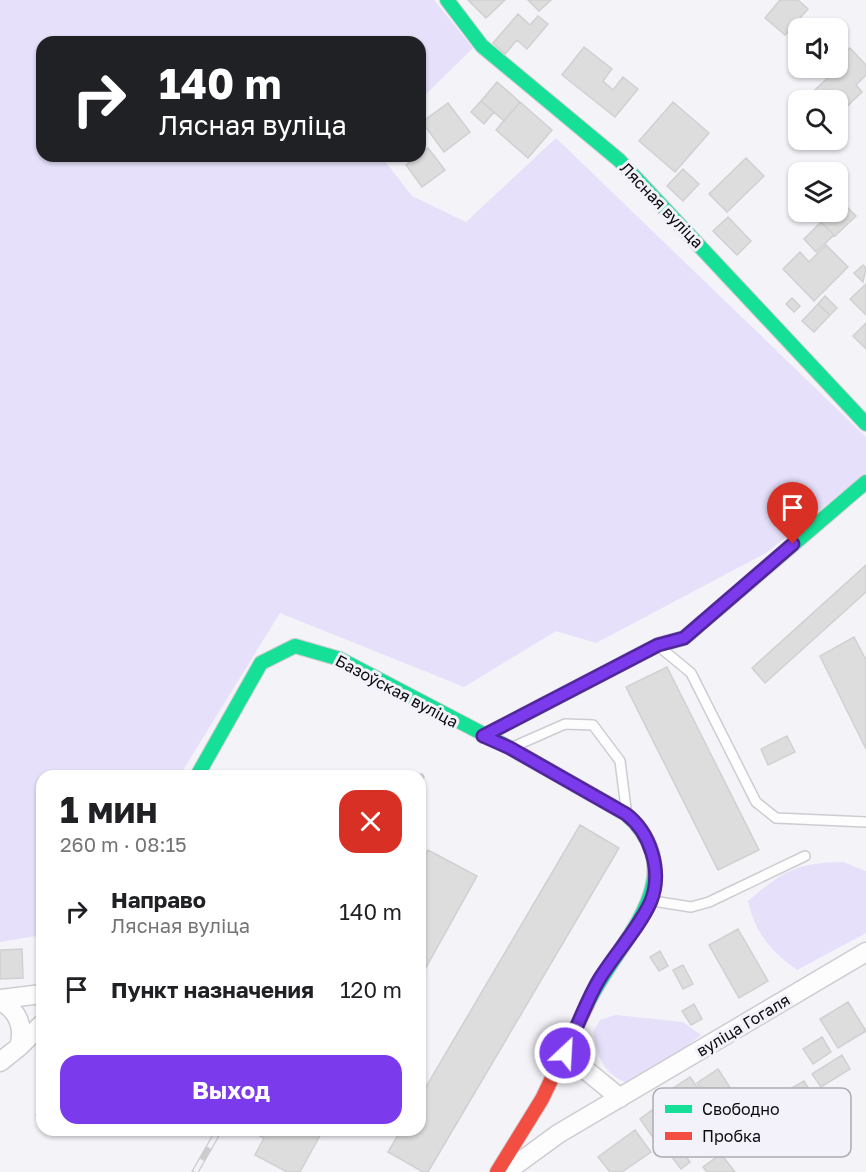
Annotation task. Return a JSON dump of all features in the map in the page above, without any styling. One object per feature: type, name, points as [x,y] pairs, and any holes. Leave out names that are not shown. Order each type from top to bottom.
[{"type":"street","name":"Лясная вуліца","points":[[447,0],[482,46],[619,160],[793,342],[866,424]]},
{"type":"street","points":[[483,736],[658,645],[684,638],[866,482]]},
{"type":"street","name":"Базоўская вуліца","points":[[200,770],[261,663],[295,646],[340,659],[483,736],[510,748],[626,814],[639,824],[650,847],[655,883],[650,901],[599,980],[565,1053]]},
{"type":"street","name":"вуліца Гогаля","points":[[506,1172],[558,1134],[866,952]]},
{"type":"street","points":[[0,1000],[36,995]]},
{"type":"street","points":[[0,1000],[18,1018],[22,1032],[19,1047]]},
{"type":"street","points":[[0,1062],[36,1030]]},
{"type":"street","points":[[497,1172],[521,1136],[565,1053],[620,1098]]},
{"type":"lane","points":[[658,645],[691,673],[756,802],[776,818],[866,822]]},
{"type":"lane","points":[[510,748],[565,724],[593,725],[620,761],[626,814]]},
{"type":"lane","points":[[650,901],[691,907],[709,902],[806,856]]},
{"type":"shaded area","points":[[0,0],[434,0],[473,48],[426,94],[426,36],[36,36],[36,162],[386,162],[412,196],[466,222],[556,138],[866,437],[866,473],[766,553],[596,643],[556,631],[464,687],[280,613],[183,770],[36,770],[36,936],[0,942]]},
{"type":"shaded area","points":[[843,862],[866,871],[866,933],[797,970],[765,941],[755,923],[748,901],[771,882],[791,871],[813,864]]},
{"type":"shaded area","points":[[616,1015],[683,1022],[701,1035],[672,1057],[629,1084],[613,1075],[603,1064],[593,1032],[600,1020]]},
{"type":"building","points":[[468,0],[505,0],[486,18]]},
{"type":"building","points":[[528,0],[551,0],[539,11]]},
{"type":"building","points":[[780,0],[798,0],[808,9],[800,18],[788,18],[788,32],[785,35],[765,18]]},
{"type":"building","points":[[518,14],[530,25],[538,16],[548,24],[527,49],[517,40],[505,54],[493,43]]},
{"type":"building","points":[[584,47],[612,69],[603,81],[613,90],[623,77],[638,89],[615,117],[562,75]]},
{"type":"building","points":[[850,48],[866,65],[866,75],[856,85],[862,92],[848,105],[848,90],[815,90],[828,78],[848,78],[848,50]]},
{"type":"building","points":[[497,82],[520,102],[504,121],[481,101]]},
{"type":"building","points":[[481,101],[494,112],[484,124],[471,112]]},
{"type":"building","points":[[520,102],[552,130],[528,158],[496,130]]},
{"type":"building","points":[[673,102],[709,133],[675,172],[639,141]]},
{"type":"building","points":[[448,103],[470,132],[444,152],[426,127],[426,119]]},
{"type":"building","points":[[428,148],[445,170],[422,187],[406,165],[410,162],[426,162]]},
{"type":"building","points":[[746,158],[764,176],[727,212],[709,194]]},
{"type":"building","points":[[683,169],[699,184],[683,201],[667,186]]},
{"type":"building","points":[[848,208],[856,216],[835,236],[821,222],[848,222]]},
{"type":"building","points":[[728,217],[751,241],[737,255],[713,231]]},
{"type":"building","points":[[821,222],[834,235],[816,252],[804,239]]},
{"type":"building","points":[[826,245],[848,267],[814,301],[783,269],[800,252],[809,262]]},
{"type":"building","points":[[863,265],[866,268],[863,282],[854,273]]},
{"type":"building","points":[[866,284],[866,315],[850,299]]},
{"type":"building","points":[[825,296],[837,308],[830,315],[818,304]]},
{"type":"building","points":[[792,298],[800,306],[794,312],[786,304]]},
{"type":"building","points":[[818,304],[830,315],[814,332],[802,321]]},
{"type":"building","points":[[866,323],[866,349],[853,336]]},
{"type":"building","points":[[866,565],[866,592],[765,683],[752,668]]},
{"type":"building","points":[[854,637],[866,660],[866,749],[820,656]]},
{"type":"building","points":[[667,667],[759,850],[718,870],[626,687]]},
{"type":"building","points":[[787,736],[795,752],[768,765],[761,749]]},
{"type":"building","points":[[580,825],[619,848],[428,1172],[423,1172],[388,1152],[397,1136],[426,1136],[426,1087]]},
{"type":"building","points":[[428,850],[477,876],[426,967],[426,854]]},
{"type":"building","points":[[738,929],[768,981],[739,998],[709,945]]},
{"type":"building","points":[[22,949],[23,978],[0,979],[0,950]]},
{"type":"building","points":[[660,951],[668,966],[659,971],[650,957]]},
{"type":"building","points":[[683,965],[693,984],[683,989],[673,970]]},
{"type":"building","points":[[848,1002],[866,1031],[838,1048],[820,1019]]},
{"type":"building","points":[[694,1004],[702,1019],[691,1025],[682,1011]]},
{"type":"building","points":[[822,1037],[831,1052],[813,1064],[803,1049]]},
{"type":"building","points":[[842,1055],[850,1069],[821,1087],[812,1074]]},
{"type":"building","points":[[718,1069],[730,1088],[700,1088],[697,1083]]},
{"type":"building","points":[[690,1077],[698,1088],[674,1088]]},
{"type":"building","points":[[804,1081],[808,1088],[792,1088]]},
{"type":"building","points":[[653,1111],[653,1138],[640,1119]]},
{"type":"building","points":[[635,1130],[651,1152],[622,1172],[610,1172],[598,1157]]},
{"type":"building","points":[[260,1136],[320,1136],[300,1172],[287,1172],[255,1155],[264,1138]]},
{"type":"building","points":[[672,1157],[687,1157],[690,1162],[681,1169]]},
{"type":"building","points":[[717,1157],[723,1157],[735,1172],[707,1172],[703,1167]]},
{"type":"railway","points":[[195,1172],[216,1136]]},
{"type":"traffic: fast","points":[[447,0],[482,46],[619,160],[866,424]]},
{"type":"traffic: fast","points":[[483,736],[658,645],[684,638],[866,482]]},
{"type":"traffic: fast","points":[[200,770],[261,663],[295,646],[340,659],[510,748],[626,814],[646,838],[654,862],[652,886],[644,911],[587,1005]]},
{"type":"traffic: jam","points":[[497,1172],[542,1099],[587,1005]]},
{"type":"route","points":[[565,1053],[599,980],[650,901],[655,883],[650,847],[639,824],[626,814],[510,748],[483,736],[658,645],[684,638],[793,544]]}]
